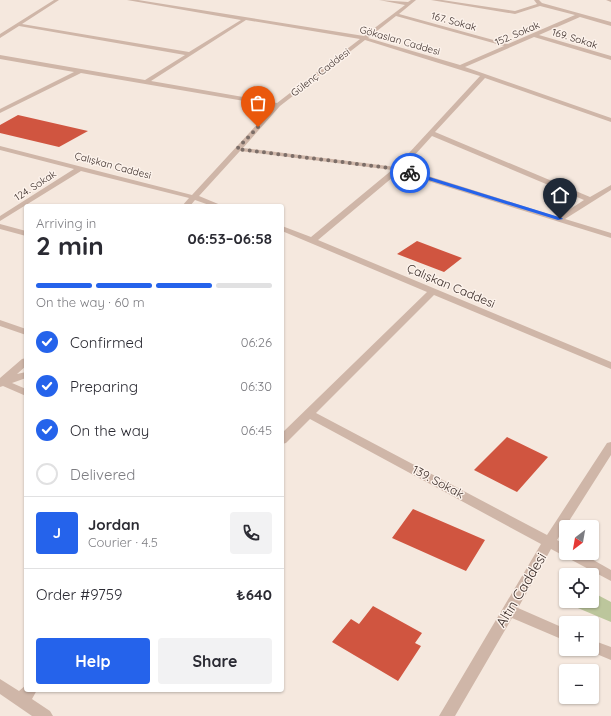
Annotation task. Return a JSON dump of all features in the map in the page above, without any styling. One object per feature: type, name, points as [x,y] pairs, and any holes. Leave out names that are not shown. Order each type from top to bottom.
[{"type":"street","points":[[0,36],[57,0]]},
{"type":"street","name":"Gökaslan Caddesi","points":[[129,0],[364,38],[460,67],[611,120]]},
{"type":"street","points":[[166,6],[172,0]]},
{"type":"street","points":[[381,0],[411,2]]},
{"type":"street","points":[[433,0],[515,13],[538,2],[611,24]]},
{"type":"street","name":"Gülenç Caddesi","points":[[188,204],[278,105],[411,2]]},
{"type":"street","name":"167. Sokak","points":[[395,14],[509,46]]},
{"type":"street","name":"152. Sokak","points":[[460,67],[580,15]]},
{"type":"street","points":[[146,82],[245,19]]},
{"type":"street","points":[[19,25],[192,54]]},
{"type":"street","name":"169. Sokak","points":[[534,35],[611,58]]},
{"type":"street","points":[[0,57],[278,105]]},
{"type":"street","points":[[0,61],[8,58]]},
{"type":"street","points":[[0,111],[80,71]]},
{"type":"street","points":[[312,241],[398,169],[484,75]]},
{"type":"street","points":[[432,133],[590,200]]},
{"type":"street","name":"Çalışkan Caddesi","points":[[0,148],[193,197],[213,204]]},
{"type":"street","points":[[237,149],[398,169],[611,236]]},
{"type":"street","name":"124. Sokak","points":[[0,219],[80,168]]},
{"type":"street","points":[[560,219],[611,187]]},
{"type":"street","points":[[0,226],[24,233]]},
{"type":"street","name":"Çalışkan Caddesi","points":[[284,229],[611,366]]},
{"type":"street","points":[[284,438],[432,292]]},
{"type":"street","points":[[0,323],[24,331]]},
{"type":"street","points":[[1,383],[24,363]]},
{"type":"street","points":[[1,383],[24,376]]},
{"type":"street","points":[[1,383],[24,392]]},
{"type":"street","name":"139. Sokak","points":[[309,414],[559,547]]},
{"type":"street","name":"Altın Caddesi","points":[[447,716],[549,542],[611,446]]},
{"type":"street","points":[[582,560],[611,576]]},
{"type":"street","points":[[508,610],[559,632]]},
{"type":"street","points":[[599,649],[611,654]]},
{"type":"street","points":[[0,686],[25,695],[44,716]]},
{"type":"green space","points":[[599,596],[611,602],[611,622],[578,608],[599,608]]},
{"type":"building","points":[[18,115],[88,131],[59,147],[0,133],[0,125]]},
{"type":"building","points":[[417,241],[462,258],[444,272],[397,254]]},
{"type":"building","points":[[507,437],[548,457],[517,492],[474,470]]},
{"type":"building","points":[[413,509],[485,540],[466,571],[392,538]]},
{"type":"building","points":[[373,606],[422,633],[415,643],[421,646],[398,681],[332,642],[351,619],[359,624]]},
{"type":"way so far","points":[[258,127],[237,149],[398,169],[410,173]]},
{"type":"route","points":[[410,173],[560,219]]}]
